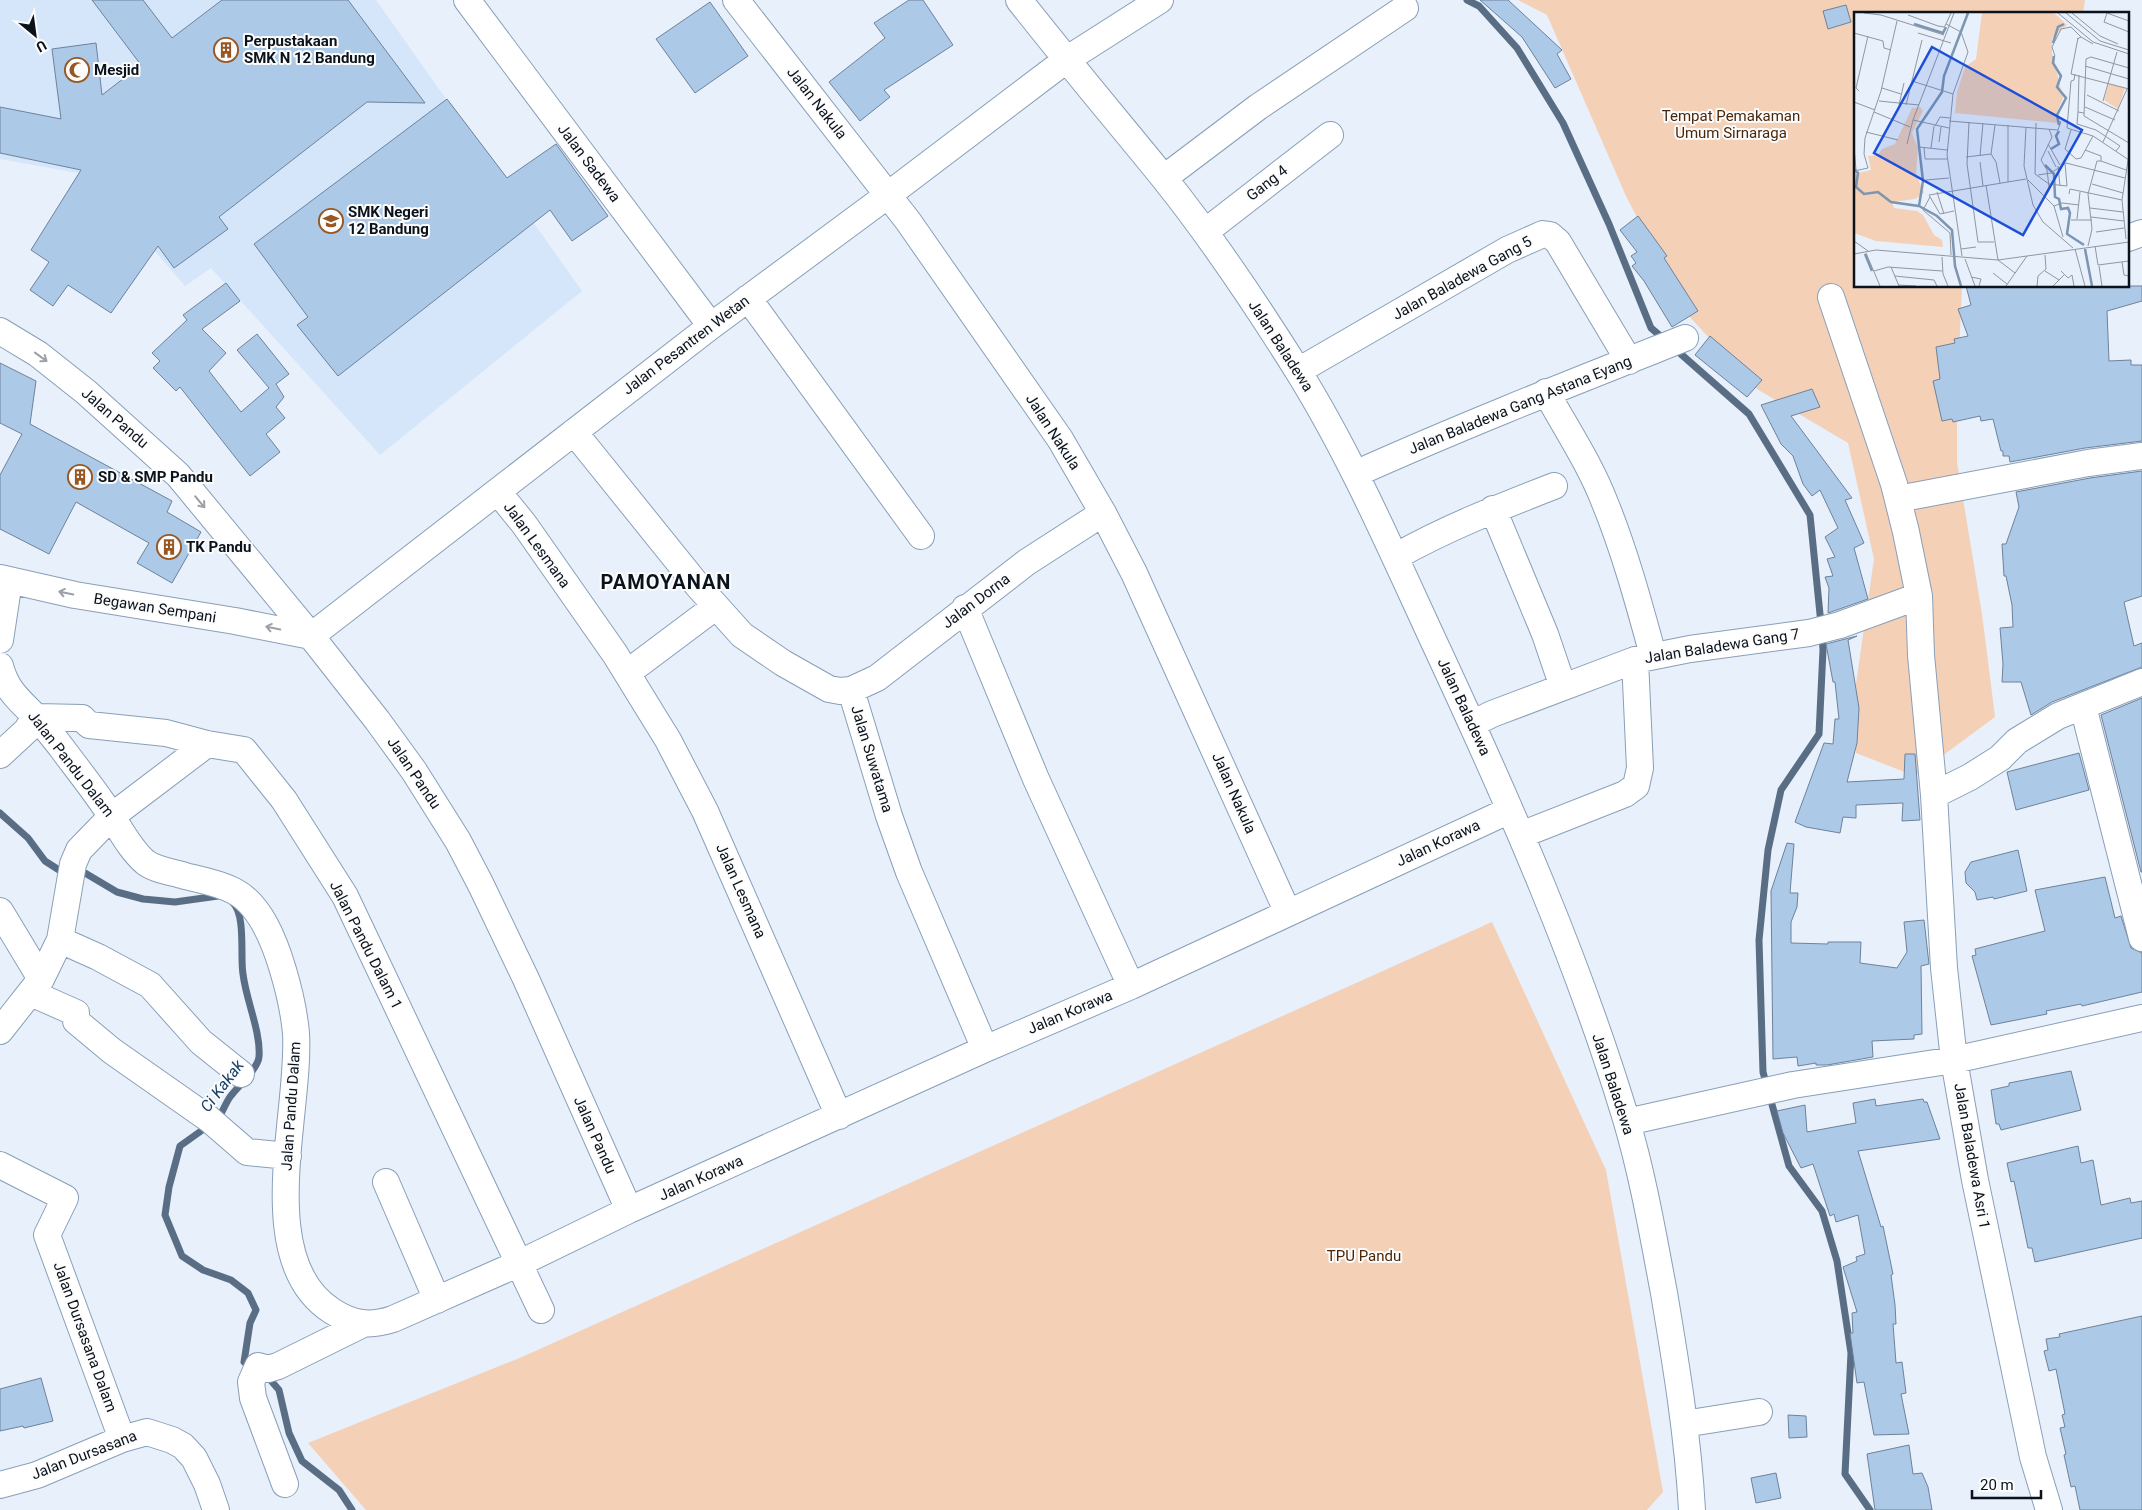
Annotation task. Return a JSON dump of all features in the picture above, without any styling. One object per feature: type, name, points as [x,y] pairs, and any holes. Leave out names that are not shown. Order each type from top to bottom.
[{"type":"street","name":"Jalan Sadewa","points":[[467,0],[711,326]]},
{"type":"street","name":"Jalan Nakula","points":[[736,0],[888,195],[1060,439],[1134,573],[1288,913]]},
{"type":"street","name":"Jalan Baladewa","points":[[1019,0],[1164,178],[1205,232],[1298,371],[1355,474],[1472,724],[1521,835],[1564,940],[1627,1122],[1656,1248],[1684,1424],[1692,1510]]},
{"type":"street","name":"Jalan Pesantren Wetan","points":[[311,636],[748,298],[1066,60],[1160,0]]},
{"type":"street","points":[[1164,178],[1258,107],[1405,8]]},
{"type":"street","name":"Gang 4","points":[[1205,232],[1330,135]]},
{"type":"street","points":[[2130,237],[2142,233]]},
{"type":"street","name":"Jalan Baladewa Gang 5","points":[[1298,371],[1507,250],[1542,234],[1550,235],[1558,242],[1629,362]]},
{"type":"street","name":"Jalan Baladewa Asri 1","points":[[1831,297],[1898,499],[1918,596],[1921,655],[1934,795],[1944,968],[1954,1060],[1987,1237],[2033,1457],[2049,1510]]},
{"type":"street","points":[[748,298],[921,536]]},
{"type":"street","name":"Jalan Pandu","points":[[0,331],[38,354],[86,392],[178,475],[311,636],[377,720],[414,771],[458,841],[526,979],[629,1210]]},
{"type":"street","name":"Jalan Baladewa Gang Astana Eyang","points":[[1355,474],[1436,437],[1546,392],[1629,362],[1675,342]]},
{"type":"street","points":[[1521,835],[1625,794],[1636,786],[1640,768],[1644,658],[1631,577],[1605,501],[1546,392]]},
{"type":"street","name":"Jalan Suwatama","points":[[574,432],[715,607],[742,635],[783,663],[829,689],[851,690],[889,816],[909,872],[985,1049]]},
{"type":"street","points":[[1898,499],[2088,463],[2142,456]]},
{"type":"street","points":[[1395,557],[1422,542],[1493,509],[1554,486]]},
{"type":"street","name":"Jalan Lesmana","points":[[498,492],[524,524],[627,673],[668,740],[705,811],[839,1116]]},
{"type":"street","points":[[1493,509],[1545,634],[1564,687]]},
{"type":"street","name":"Jalan Dorna","points":[[851,690],[877,678],[965,608],[1027,562],[1103,514]]},
{"type":"street","points":[[0,635],[4,580]]},
{"type":"street","name":"Begawan Sempani","points":[[4,580],[75,595],[235,621],[311,636]]},
{"type":"street","name":"Jalan Baladewa Gang 7","points":[[1472,724],[1492,714],[1644,658],[1809,632],[1840,625],[1918,596]]},
{"type":"street","points":[[627,673],[715,607]]},
{"type":"street","points":[[965,608],[1036,779],[1130,986]]},
{"type":"street","name":"Jalan Pandu Dalam","points":[[0,666],[10,692],[36,717],[87,781],[138,855],[153,867],[233,890],[240,894],[256,913],[270,936],[284,977],[296,1034],[285,1214],[296,1269],[306,1287],[320,1302],[347,1320],[363,1324],[388,1321],[520,1263]]},
{"type":"street","points":[[1934,795],[1970,777],[2000,758],[2017,741],[2058,716],[2142,682]]},
{"type":"street","points":[[0,755],[27,730],[36,717]]},
{"type":"street","name":"Jalan Pandu Dalam 1","points":[[36,717],[82,718],[88,725],[166,733],[207,744],[244,750],[284,800],[345,896],[541,1310]]},
{"type":"street","points":[[2086,718],[2142,938]]},
{"type":"street","points":[[0,1031],[36,986],[60,940],[72,874],[79,850],[112,816],[207,744]]},
{"type":"street","name":"Jalan Korawa","points":[[629,1210],[985,1049],[1130,986],[1510,810]]},
{"type":"street","points":[[0,911],[36,986],[76,1013],[76,1021],[112,1051],[217,1126],[247,1152],[288,1156]]},
{"type":"street","points":[[60,940],[98,957],[150,985],[201,1042],[241,1074]]},
{"type":"street","points":[[1627,1122],[1793,1085],[1954,1060],[2142,1018]]},
{"type":"street","name":"Jalan Dursasana Dalam","points":[[0,1165],[65,1198],[47,1234],[122,1439]]},
{"type":"street","points":[[386,1182],[438,1300]]},
{"type":"street","points":[[520,1263],[629,1210]]},
{"type":"street","points":[[284,1484],[253,1398],[251,1382],[256,1370],[278,1366],[363,1324]]},
{"type":"street","points":[[1684,1424],[1759,1412]]},
{"type":"street","name":"Jalan Dursasana","points":[[0,1486],[37,1475],[122,1439],[147,1432],[172,1440],[183,1446],[194,1458],[216,1510]]},
{"type":"shaded area","name":"SMK Negeri 12 Bandung","points":[[0,0],[376,0],[582,291],[380,455],[211,268],[185,286],[89,175],[0,159]]},
{"type":"green space","name":"Tempat Pemakaman Umum Sirnaraga","points":[[1518,0],[2085,0],[2083,12],[1854,12],[1854,288],[1962,288],[1957,398],[1957,462],[1982,614],[1995,717],[1915,776],[1856,753],[1856,684],[1874,559],[1848,443],[1757,389],[1686,313],[1626,196],[1547,15]]},
{"type":"green space","name":"TPU Pandu","points":[[1492,922],[1606,1170],[1663,1492],[1647,1510],[366,1510],[308,1443],[522,1357]]},
{"type":"building","points":[[92,0],[143,0],[172,38],[222,0],[348,0],[425,103],[367,102],[219,217],[228,229],[174,268],[158,246],[111,313],[68,285],[53,306],[30,290],[49,262],[31,250],[81,170],[0,153],[0,107],[61,119],[52,49],[96,43],[102,95],[141,65]]},
{"type":"building","points":[[909,0],[923,0],[953,45],[884,90],[890,97],[860,121],[829,82],[885,38],[874,23]]},
{"type":"building","points":[[1480,0],[1508,0],[1562,50],[1557,54],[1571,79],[1555,88],[1522,37]]},
{"type":"building","points":[[710,2],[748,56],[695,93],[656,39]]},
{"type":"building","points":[[1846,5],[1851,22],[1828,29],[1823,11]]},
{"type":"building","points":[[447,99],[507,178],[556,144],[608,216],[572,241],[550,210],[338,376],[297,325],[308,317],[254,244]]},
{"type":"building","points":[[1638,216],[1667,256],[1664,258],[1698,311],[1672,327],[1644,281],[1632,266],[1636,263],[1631,256],[1637,252],[1620,230]]},
{"type":"building","points":[[226,283],[240,301],[202,329],[226,353],[209,371],[241,412],[269,388],[237,350],[257,334],[289,374],[276,384],[284,397],[276,407],[285,418],[266,434],[280,452],[250,476],[180,387],[176,391],[153,368],[160,361],[152,353],[187,320],[183,315]]},
{"type":"building","points":[[2130,286],[2142,286],[2142,301],[2107,311],[2109,361],[2131,360],[2131,365],[2142,365],[2142,441],[2085,448],[2010,462],[2009,456],[2003,456],[2003,451],[2001,451],[1993,419],[1981,421],[1980,416],[1953,422],[1952,419],[1942,421],[1933,381],[1940,379],[1936,347],[1955,343],[1954,339],[1968,336],[1958,309],[1971,305],[1967,288],[2130,288]]},
{"type":"building","points":[[1710,336],[1762,380],[1747,397],[1695,355]]},
{"type":"building","points":[[0,363],[36,381],[30,424],[172,501],[167,512],[201,532],[172,583],[137,563],[149,543],[76,502],[49,554],[0,529],[0,475],[22,434],[0,423]]},
{"type":"building","points":[[1812,389],[1820,407],[1791,416],[1852,498],[1845,500],[1864,543],[1854,548],[1868,599],[1828,613],[1829,588],[1825,577],[1833,576],[1827,559],[1835,557],[1825,537],[1838,528],[1820,490],[1812,496],[1803,484],[1793,456],[1781,444],[1761,405]]},
{"type":"building","points":[[2142,471],[2142,596],[2124,602],[2134,646],[2142,643],[2142,667],[2052,702],[2031,715],[2021,682],[2002,682],[2003,664],[2000,628],[2013,627],[2012,605],[2006,576],[2004,576],[2002,544],[2006,544],[2019,507],[2016,492],[2090,478]]},
{"type":"building","points":[[1857,636],[1848,640],[1859,708],[1857,743],[1847,782],[1904,779],[1905,754],[1915,754],[1920,820],[1902,821],[1903,803],[1856,805],[1856,818],[1843,817],[1840,833],[1806,827],[1795,822],[1824,743],[1833,744],[1835,719],[1839,719],[1835,682],[1833,682],[1826,644]]},
{"type":"building","points":[[2142,698],[2142,872],[2141,872],[2101,715]]},
{"type":"building","points":[[2079,753],[2089,790],[2016,810],[2007,772]]},
{"type":"building","points":[[1787,843],[1794,844],[1790,893],[1798,893],[1797,907],[1791,922],[1791,943],[1828,944],[1828,942],[1861,942],[1860,963],[1897,968],[1907,952],[1904,922],[1924,920],[1929,964],[1921,966],[1922,1034],[1914,1035],[1914,1039],[1872,1041],[1873,1057],[1827,1065],[1816,1065],[1816,1063],[1798,1066],[1797,1057],[1773,1059],[1771,891]]},
{"type":"building","points":[[2018,850],[2027,891],[1994,899],[1993,897],[1977,900],[1975,892],[1966,883],[1965,872],[1971,862]]},
{"type":"building","points":[[2105,877],[2115,918],[2121,916],[2131,948],[2142,953],[2142,992],[2082,1006],[2081,1004],[2046,1011],[2047,1014],[1991,1025],[1972,956],[1976,955],[1975,949],[2045,931],[2035,890]]},
{"type":"building","points":[[2071,1071],[2081,1110],[2001,1130],[1999,1124],[1996,1124],[1991,1090],[2009,1086],[2009,1083]]},
{"type":"building","points":[[1875,1099],[1876,1106],[1923,1099],[1924,1102],[1927,1102],[1940,1139],[1858,1151],[1881,1227],[1883,1226],[1893,1274],[1891,1275],[1895,1305],[1896,1324],[1893,1324],[1896,1363],[1902,1362],[1906,1393],[1901,1394],[1909,1434],[1874,1435],[1864,1382],[1857,1383],[1850,1333],[1853,1333],[1852,1313],[1857,1312],[1843,1267],[1857,1261],[1856,1257],[1865,1254],[1858,1215],[1836,1222],[1834,1214],[1830,1216],[1813,1164],[1801,1168],[1783,1133],[1777,1111],[1805,1105],[1807,1132],[1856,1123],[1853,1103]]},
{"type":"building","points":[[2078,1146],[2081,1163],[2093,1160],[2101,1205],[2130,1198],[2131,1203],[2142,1201],[2142,1238],[2035,1262],[2032,1248],[2028,1248],[2014,1181],[2011,1182],[2007,1163]]},
{"type":"building","points":[[2142,1316],[2142,1510],[2080,1510],[2075,1486],[2071,1487],[2064,1455],[2066,1454],[2060,1428],[2065,1427],[2062,1415],[2065,1414],[2056,1369],[2049,1371],[2044,1351],[2048,1350],[2046,1339],[2060,1337],[2059,1334]]},
{"type":"building","points":[[41,1378],[53,1421],[24,1428],[23,1426],[0,1431],[0,1389]]},
{"type":"building","points":[[1788,1415],[1806,1416],[1807,1437],[1789,1438]]},
{"type":"building","points":[[1909,1445],[1913,1474],[1922,1473],[1928,1487],[1932,1510],[1875,1510],[1867,1454]]},
{"type":"building","points":[[1776,1473],[1781,1498],[1756,1503],[1751,1478]]},
{"type":"waterway","points":[[1467,0],[1479,6],[1517,48],[1563,123],[1609,224],[1651,328],[1664,339]]},
{"type":"waterway","points":[[1674,348],[1749,414],[1810,515],[1821,624]]},
{"type":"waterway","points":[[1822,634],[1819,734],[1781,790],[1768,850],[1759,940],[1763,1072],[1789,1166],[1822,1211],[1837,1261],[1851,1353],[1845,1474],[1870,1510]]},
{"type":"waterway","name":"Ci Kakak","points":[[0,813],[28,838],[45,861],[59,870],[85,873],[117,892],[143,899],[175,902],[218,896]]},
{"type":"waterway","name":"Ci Kakak","points":[[217,1120],[230,1097],[255,1067],[259,1057],[258,1037],[242,967],[240,917],[233,903]]},
{"type":"waterway","name":"Ci Kakak","points":[[208,1126],[180,1146],[169,1187],[165,1215],[182,1256],[203,1270],[231,1280],[248,1293],[256,1310],[250,1323],[244,1362],[252,1367]]},
{"type":"waterway","name":"Ci Kakak","points":[[267,1376],[279,1390],[289,1433],[302,1461],[339,1490],[352,1510]]},
{"type":"place","name":"Perpustakaan SMK N 12 Bandung","points":[[226,50]]},
{"type":"place","name":"Mesjid","points":[[77,70]]},
{"type":"place","name":"SMK Negeri 12 Bandung","points":[[331,221]]},
{"type":"place","name":"SD & SMP Pandu","points":[[80,477]]},
{"type":"place","name":"TK Pandu","points":[[169,547]]},
{"type":"district","name":"PAMOYANAN","points":[[666,582]]}]
